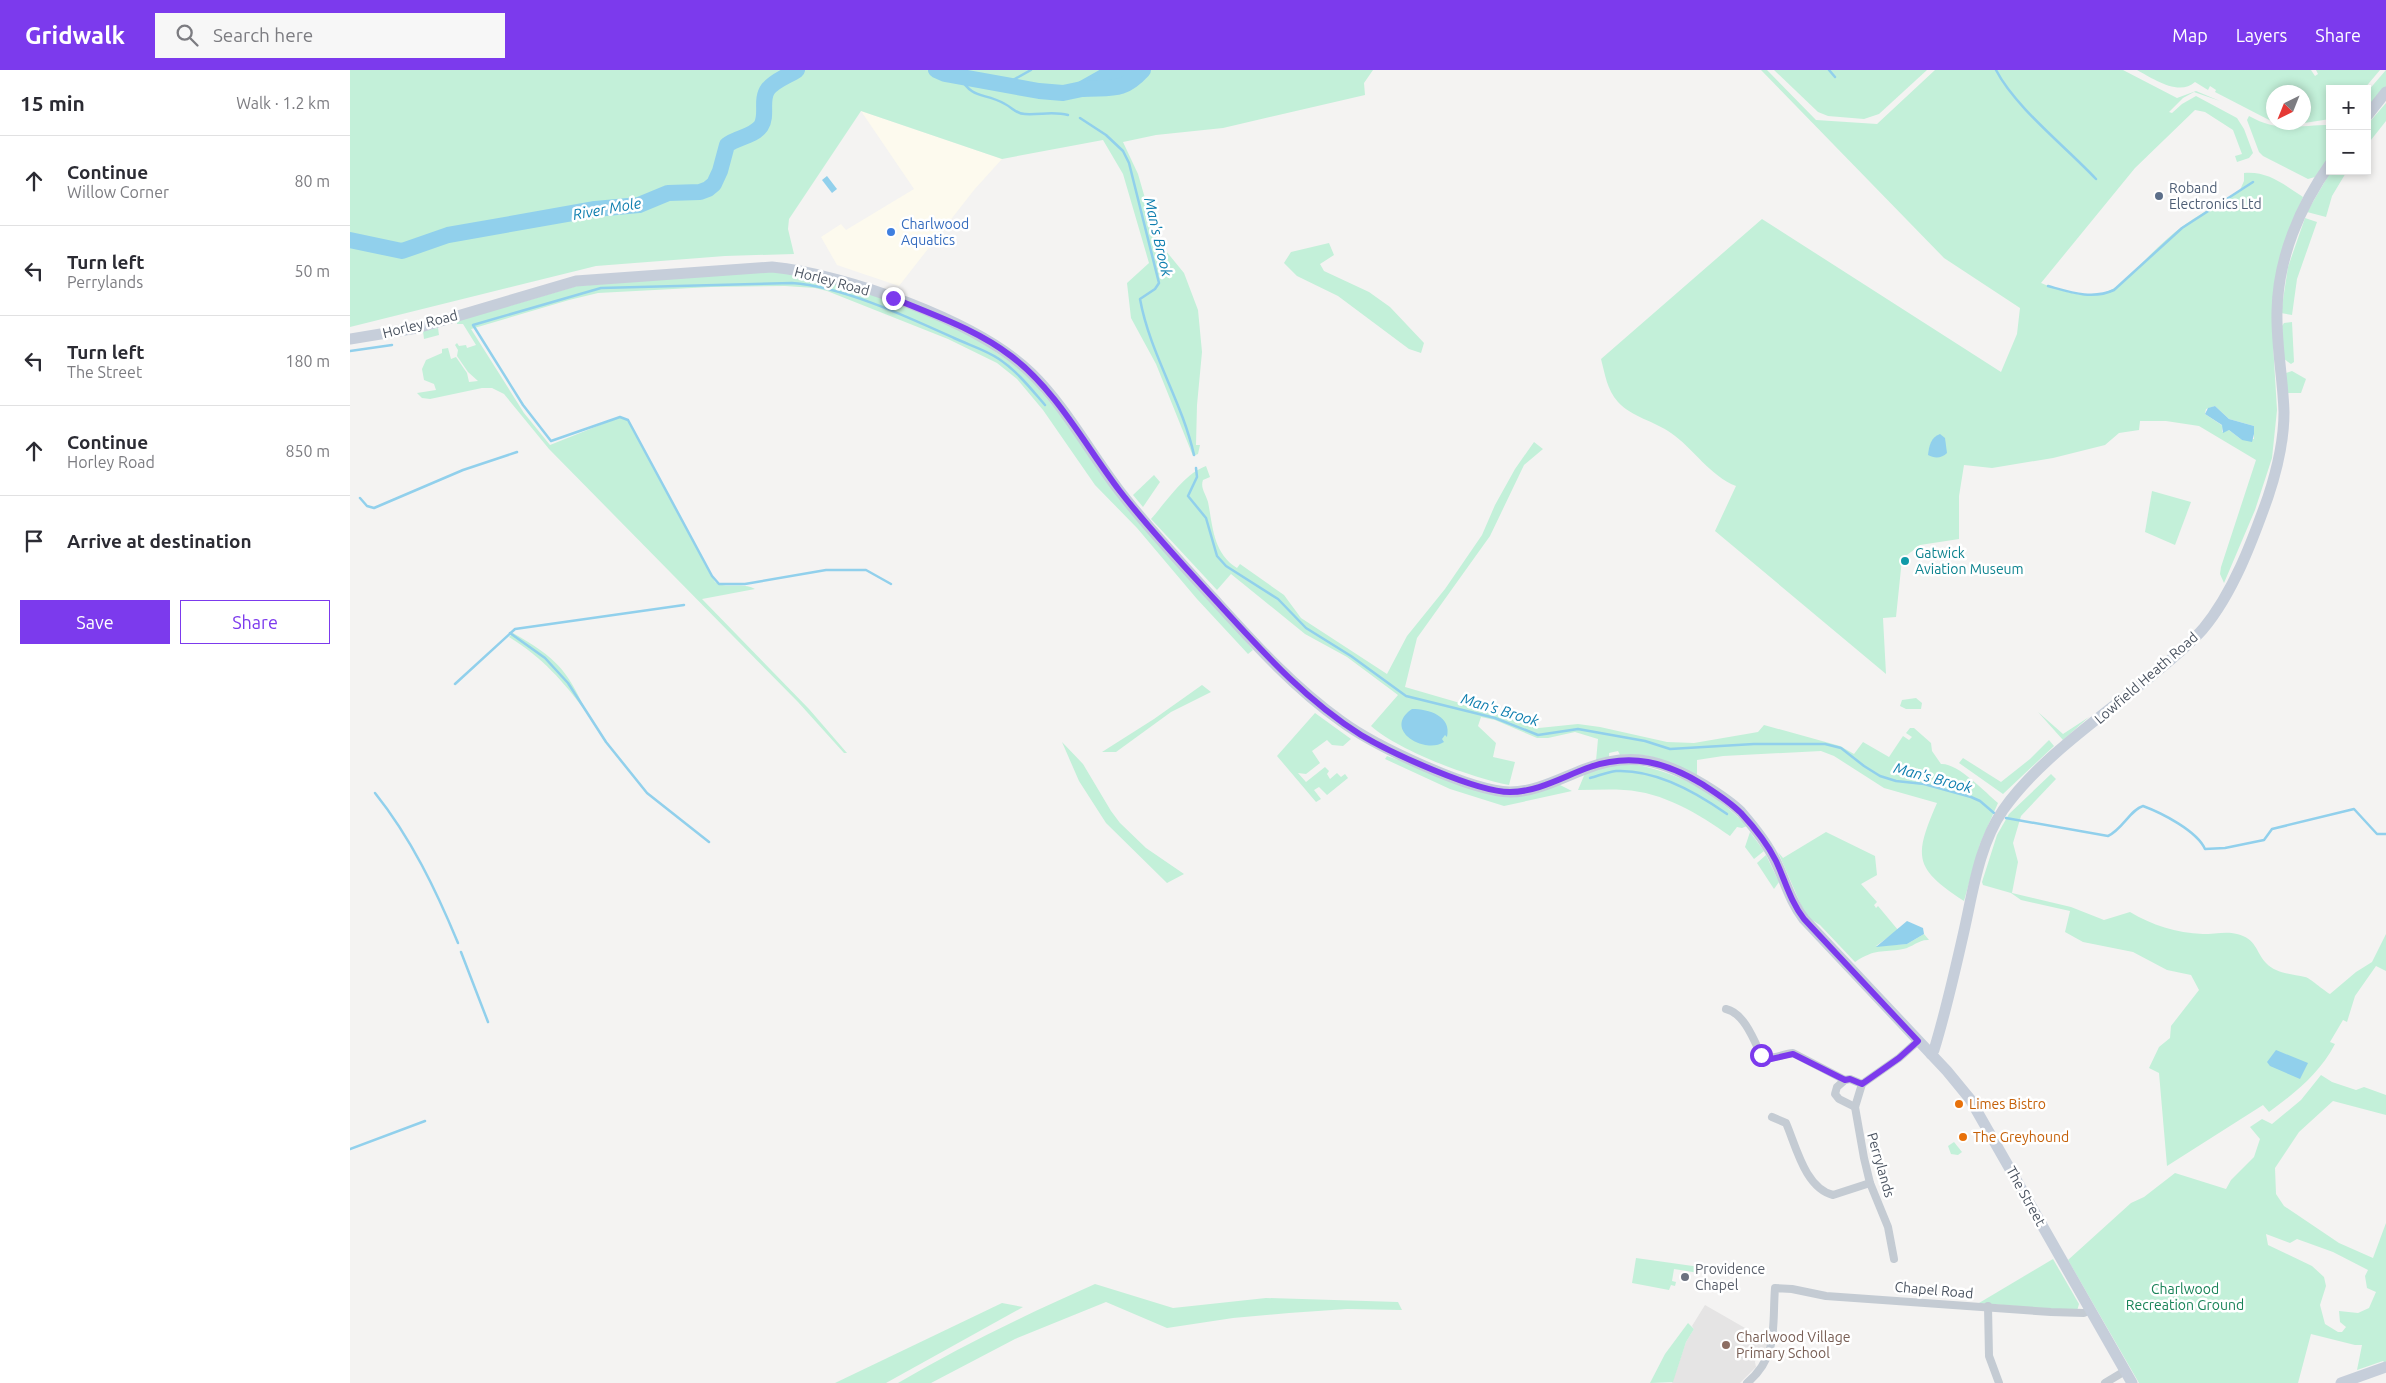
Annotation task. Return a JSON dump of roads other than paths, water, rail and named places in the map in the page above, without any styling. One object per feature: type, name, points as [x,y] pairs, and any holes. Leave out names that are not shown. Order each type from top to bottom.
[{"type":"street","points":[[2371,111],[2386,92]]},
{"type":"street","name":"Lowfield Heath Road","points":[[1931,1054],[1944,1018],[1977,874],[1988,840],[1999,816],[2017,793],[2046,764],[2176,656],[2198,634],[2220,604],[2245,553],[2268,497],[2282,445],[2284,414],[2277,310],[2283,270],[2300,216],[2326,171]]},
{"type":"street","name":"Horley Road","points":[[350,339],[416,328],[556,286],[600,278],[772,267],[818,274],[893,298],[971,331],[1011,356],[1032,374],[1050,395],[1125,498],[1160,540],[1251,640],[1300,688],[1360,734],[1385,748],[1450,776],[1480,786],[1504,791],[1532,789],[1615,760],[1637,759],[1657,763],[1685,774],[1730,803],[1752,826],[1774,858]]},
{"type":"street","name":"The Street","points":[[1774,858],[1794,907],[1960,1086],[1979,1114],[2132,1383]]},
{"type":"street","points":[[1726,1009],[1734,1010],[1739,1016],[1761,1055],[1771,1059],[1793,1054],[1845,1080],[1850,1079],[1862,1084],[1899,1058],[1918,1041]]},
{"type":"street","points":[[1845,1080],[1837,1087],[1835,1094],[1839,1099],[1855,1107]]},
{"type":"street","name":"Perrylands","points":[[1862,1084],[1855,1107],[1858,1129],[1870,1183],[1886,1219],[1894,1258]]},
{"type":"street","points":[[1772,1118],[1786,1123],[1810,1178],[1820,1189],[1832,1195],[1870,1183]]},
{"type":"street","name":"Chapel Road","points":[[1747,1383],[1760,1372],[1768,1360],[1772,1342],[1775,1288],[1792,1289],[1826,1296],[1988,1306],[2051,1312],[2084,1312],[2090,1310]]},
{"type":"street","points":[[1988,1306],[1989,1356],[1999,1383]]},
{"type":"street","points":[[2341,1383],[2354,1381],[2386,1367]]},
{"type":"street","points":[[2105,1383],[2125,1371]]},
{"type":"water","points":[[827,176],[837,189],[832,193],[822,180]]},
{"type":"water","points":[[2215,406],[2229,419],[2254,426],[2252,442],[2242,440],[2229,430],[2223,433],[2222,425],[2205,414],[2208,408]]},
{"type":"water","points":[[1940,434],[1945,438],[1947,453],[1938,457],[1928,455],[1930,445],[1937,435]]},
{"type":"water","points":[[1412,709],[1432,712],[1443,719],[1448,730],[1447,737],[1445,735],[1442,739],[1444,742],[1436,745],[1426,745],[1417,743],[1409,738],[1404,732],[1402,724],[1404,717]]},
{"type":"water","points":[[1907,921],[1923,928],[1924,934],[1907,944],[1876,947]]},
{"type":"water","points":[[2276,1050],[2308,1063],[2300,1079],[2270,1066],[2267,1062]]},
{"type":"waterway","name":"River Mole","points":[[350,240],[402,251],[448,235],[595,209],[639,205],[668,193],[700,192],[708,189],[714,184],[720,171],[727,145],[758,130],[761,126],[768,89],[797,70]]},
{"type":"waterway","name":"River Mole","points":[[936,70],[945,74],[1039,91],[1063,93],[1082,89],[1105,76],[1132,70]]},
{"type":"waterway","points":[[1004,85],[1031,70]]},
{"type":"waterway","points":[[1082,89],[1122,86],[1143,70]]},
{"type":"waterway","points":[[1829,70],[1835,77]]},
{"type":"waterway","points":[[1996,70],[2015,98],[2096,179]]},
{"type":"waterway","name":"Man's Brook","points":[[958,75],[974,93],[997,100],[1019,113],[1057,113],[1068,115]]},
{"type":"waterway","name":"Man's Brook","points":[[1080,118],[1106,135],[1123,151],[1129,163],[1159,283],[1155,289],[1140,299],[1151,339],[1182,416],[1194,455]]},
{"type":"waterway","points":[[2048,286],[2089,295],[2114,290],[2182,228],[2253,182]]},
{"type":"waterway","points":[[891,584],[866,570],[826,570],[745,584],[719,584],[712,576],[628,420],[620,417],[551,441],[523,405],[473,325],[601,288],[792,283],[811,285],[853,296],[874,304],[989,353],[1024,380],[1045,405]]},
{"type":"waterway","points":[[350,351],[392,345]]},
{"type":"waterway","points":[[360,498],[367,506],[374,508],[463,470],[517,452]]},
{"type":"waterway","name":"Man's Brook","points":[[1196,468],[1197,477],[1188,496],[1206,518],[1217,556],[1226,566],[1278,599],[1306,628],[1351,656],[1406,696],[1495,718],[1538,735],[1578,729],[1645,741],[1670,749],[1754,744],[1825,744],[1841,748],[1880,776],[1896,781],[1924,784],[1971,797],[1980,801],[1994,813]]},
{"type":"waterway","points":[[455,684],[515,629],[684,605]]},
{"type":"waterway","points":[[510,633],[545,658],[568,683],[606,742],[647,793],[709,842]]},
{"type":"waterway","points":[[1590,778],[1616,771],[1646,774],[1689,790],[1727,814]]},
{"type":"waterway","points":[[375,793],[400,828],[422,865],[458,943]]},
{"type":"waterway","name":"Man's Brook","points":[[2006,818],[2108,836],[2118,829],[2134,811],[2143,806],[2160,813],[2187,829],[2201,842],[2205,849],[2225,848],[2264,840],[2272,829],[2354,809],[2377,834],[2386,834]]},
{"type":"waterway","points":[[461,952],[488,1022]]},
{"type":"waterway","points":[[350,1149],[425,1121]]},
{"type":"place","name":"Roband Electronics Ltd","points":[[2159,196]]},
{"type":"place","name":"Charlwood Aquatics","points":[[891,232]]},
{"type":"place","name":"Gatwick Aviation Museum","points":[[1905,561]]},
{"type":"place","name":"Limes Bistro","points":[[1959,1104]]},
{"type":"place","name":"The Greyhound","points":[[1963,1137]]},
{"type":"place","name":"Providence Chapel","points":[[1685,1277]]},
{"type":"place","name":"Charlwood Village Primary School","points":[[1726,1345]]},
{"type":"park label","name":"Charlwood Recreation Ground","points":[[2185,1298]]}]
